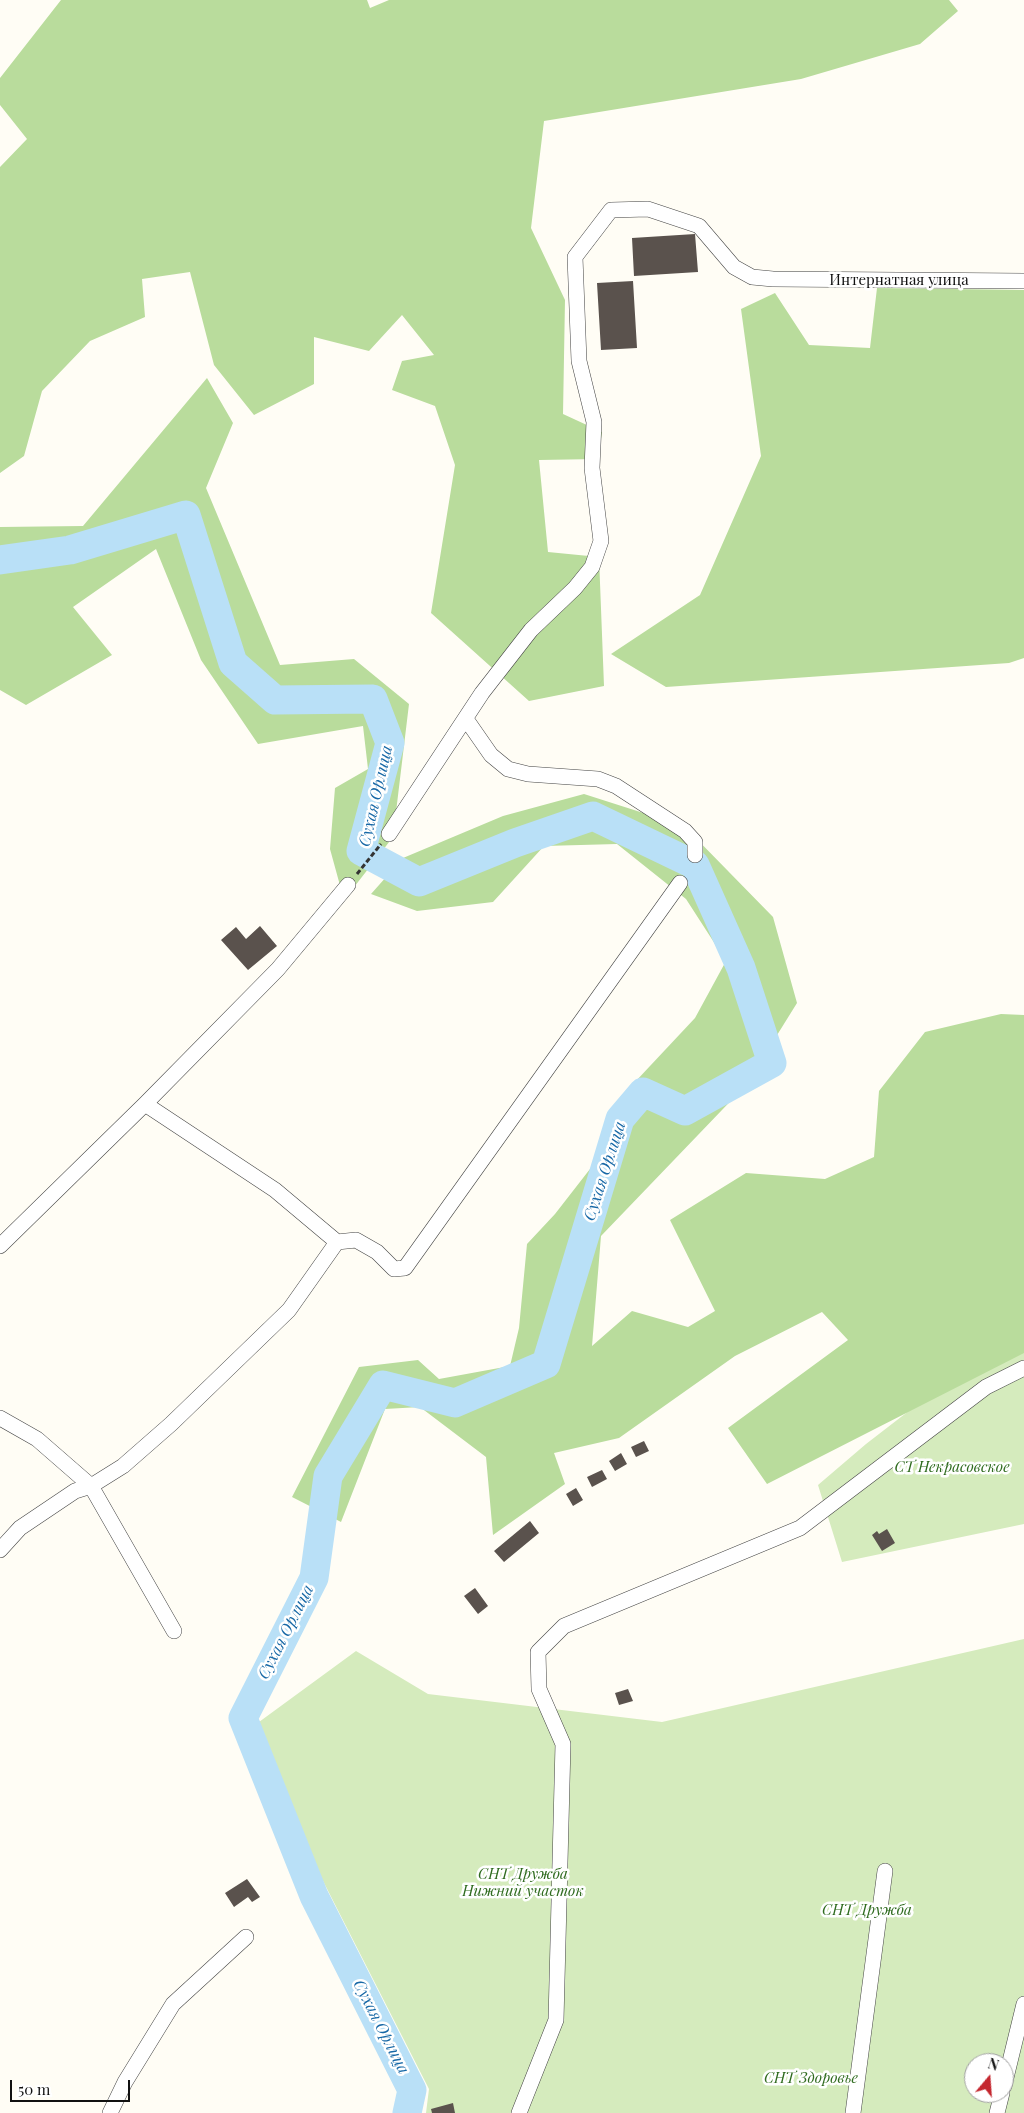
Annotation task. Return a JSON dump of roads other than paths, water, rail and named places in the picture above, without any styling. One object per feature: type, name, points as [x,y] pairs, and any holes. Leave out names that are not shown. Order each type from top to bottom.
[{"type":"street","name":"Интернатная улица","points":[[466,719],[482,693],[531,630],[575,588],[592,567],[600,541],[592,468],[594,422],[579,361],[575,257],[611,210],[648,210],[699,226],[734,267],[752,277],[773,279],[1024,281]]},
{"type":"street","points":[[389,834],[466,719],[491,754],[508,769],[528,774],[598,779],[616,786],[685,831],[695,842],[695,855]]},
{"type":"street","points":[[145,1104],[275,1190],[337,1242],[356,1240],[377,1252],[394,1269],[405,1268],[680,883]]},
{"type":"street","points":[[0,1246],[145,1104],[278,968],[348,885]]},
{"type":"street","points":[[0,1550],[20,1528],[75,1491],[91,1486],[123,1466],[171,1424],[289,1310],[337,1242]]},
{"type":"street","points":[[519,2113],[556,2020],[563,1744],[539,1689],[538,1652],[564,1626],[800,1528],[986,1387],[1024,1368]]},
{"type":"street","points":[[0,1418],[38,1439],[91,1486],[174,1631]]},
{"type":"street","points":[[853,2113],[885,1870]]},
{"type":"street","points":[[110,2113],[125,2082],[173,2004],[246,1937]]},
{"type":"street","points":[[1012,2053],[1024,2004]]},
{"type":"waterway","name":"Сухая Орлица","points":[[0,560],[70,550],[186,515],[233,663],[275,700],[373,699],[390,743],[361,851],[419,882],[515,843],[593,816],[695,865],[741,968],[772,1063],[685,1111],[643,1092],[620,1119],[546,1364],[455,1403],[383,1385],[328,1476],[314,1578],[243,1718],[314,1896],[412,2090],[407,2113]]},
{"type":"park label","name":"СТ Некрасовское","points":[[952,1467]]},
{"type":"park label","name":"СНТ Дружба Нижний участок","points":[[523,1882]]},
{"type":"park label","name":"СНТ Дружба","points":[[867,1910]]},
{"type":"park label","name":"СНТ Здоровье","points":[[811,2078]]}]
